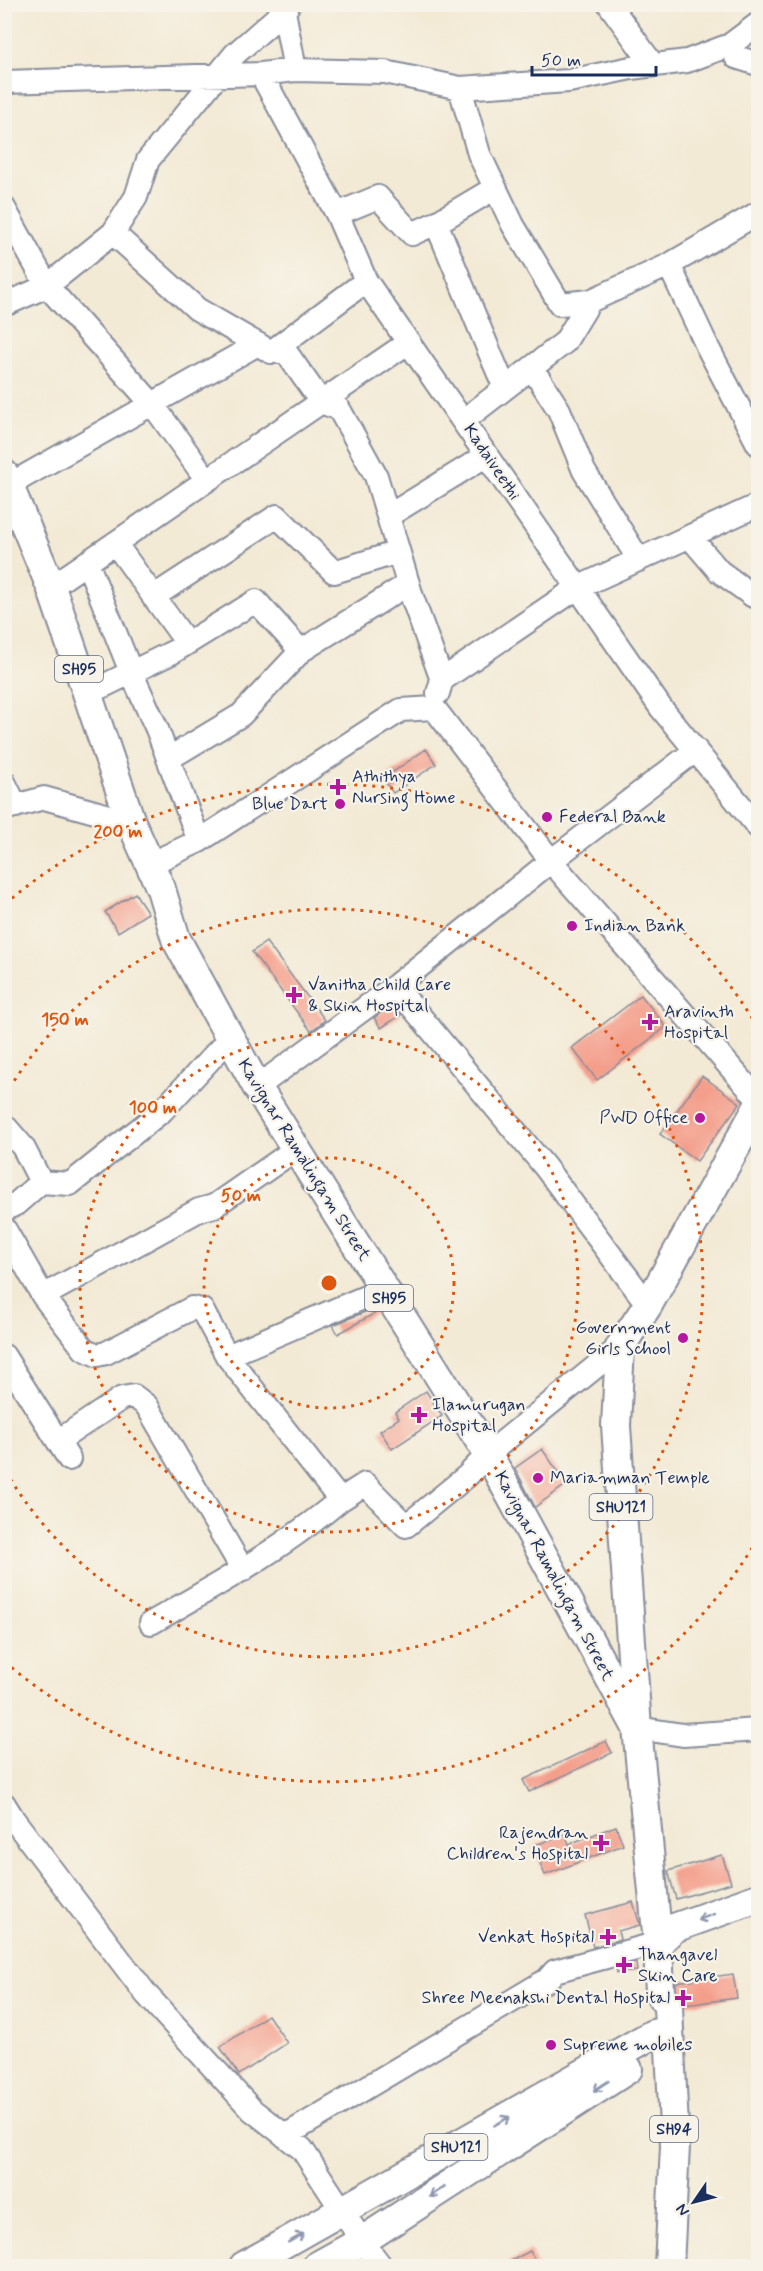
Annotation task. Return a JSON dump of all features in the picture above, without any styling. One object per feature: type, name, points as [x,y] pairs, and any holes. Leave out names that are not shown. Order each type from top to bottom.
[{"type":"main road","name":"SH95","points":[[7,480],[51,587],[131,822],[150,864]]},
{"type":"main road","name":"Kavignar Ramalingam Street","points":[[150,864],[161,889],[176,939],[229,1039],[488,1454],[637,1728]]},
{"type":"main road","points":[[620,1347],[648,1305],[759,1107]]},
{"type":"main road","name":"SHU121","points":[[620,1347],[616,1426],[637,1728],[658,1943]]},
{"type":"main road","points":[[658,1943],[674,1928],[759,1898]]},
{"type":"main road","name":"SH94","points":[[650,2266],[664,2216],[675,2146],[662,2041],[653,2008],[660,1994],[658,1943]]},
{"type":"main road","name":"SHU121","points":[[244,2266],[662,2041]]},
{"type":"main road","name":"SHU121","points":[[317,2266],[362,2241],[662,2041]]},
{"type":"main road","name":"SH94","points":[[664,2216],[669,2266]]},
{"type":"street","points":[[609,4],[653,65]]},
{"type":"street","points":[[286,8],[295,70]]},
{"type":"street","points":[[4,305],[47,286],[113,233],[136,196],[148,160],[235,54],[286,8]]},
{"type":"street","points":[[4,82],[217,76],[295,70],[385,72],[460,88],[568,81],[687,61],[730,45],[759,24]]},
{"type":"street","points":[[736,57],[759,64]]},
{"type":"street","name":"Kadaiveethi","points":[[261,74],[337,214],[366,281],[662,708],[759,827]]},
{"type":"street","points":[[460,88],[479,154],[513,225],[560,304],[590,301],[669,265],[759,213]]},
{"type":"street","points":[[337,214],[378,197],[412,234],[436,223],[495,188]]},
{"type":"street","points":[[4,208],[47,286],[153,405],[207,480]]},
{"type":"street","points":[[436,223],[505,388]]},
{"type":"street","points":[[113,233],[197,309],[265,348],[286,352],[321,402],[339,408],[376,476],[408,584],[442,680],[434,708]]},
{"type":"street","points":[[669,265],[708,348],[759,444]]},
{"type":"street","points":[[7,480],[265,348],[366,281]]},
{"type":"street","points":[[464,420],[565,342],[590,301]]},
{"type":"street","points":[[51,587],[409,342]]},
{"type":"street","points":[[532,368],[559,410],[584,471],[639,560]]},
{"type":"street","points":[[387,516],[487,455]]},
{"type":"street","points":[[442,680],[578,588],[759,505]]},
{"type":"street","points":[[153,597],[278,516],[334,572],[398,552]]},
{"type":"street","points":[[690,537],[719,571],[753,596],[759,596]]},
{"type":"street","points":[[115,543],[187,643]]},
{"type":"street","points":[[87,562],[131,672],[157,729],[199,841]]},
{"type":"street","points":[[168,759],[241,715],[301,651],[408,584]]},
{"type":"street","points":[[87,694],[187,643],[256,602],[301,651]]},
{"type":"street","points":[[150,864],[199,841],[401,710],[434,708]]},
{"type":"street","points":[[434,708],[551,861],[759,1099]]},
{"type":"street","points":[[257,1087],[395,986],[551,861],[696,750]]},
{"type":"street","points":[[4,782],[10,808],[44,798],[131,822]]},
{"type":"street","points":[[395,986],[545,1167],[648,1305]]},
{"type":"street","points":[[4,1210],[16,1204],[41,1182],[70,1184],[162,1111],[229,1039]]},
{"type":"street","points":[[4,1125],[23,1147],[41,1182]]},
{"type":"street","points":[[43,1296],[199,1210],[214,1206],[296,1149]]},
{"type":"street","points":[[4,1228],[43,1296],[84,1349],[97,1354],[106,1353],[192,1308],[202,1310],[226,1356],[340,1500]]},
{"type":"street","points":[[226,1356],[384,1289]]},
{"type":"street","points":[[151,1623],[243,1570],[306,1528],[340,1500],[365,1484],[406,1526],[467,1476],[488,1454],[620,1347]]},
{"type":"street","points":[[4,1356],[63,1450],[122,1398],[134,1396],[147,1406],[243,1570]]},
{"type":"street","points":[[637,1728],[683,1735],[759,1730]]},
{"type":"street","points":[[4,1804],[146,1994],[252,2110],[302,2149],[381,2266]]},
{"type":"street","points":[[285,2136],[547,1980],[555,1971],[658,1943]]},
{"type":"building","points":[[426,749],[436,764],[393,793],[383,779]]},
{"type":"building","points":[[135,893],[148,913],[118,932],[105,912]]},
{"type":"building","points":[[266,942],[325,1020],[311,1031],[252,952]]},
{"type":"building","points":[[641,995],[666,1027],[597,1080],[572,1048]]},
{"type":"building","points":[[393,1004],[401,1015],[381,1028],[374,1018]]},
{"type":"building","name":"PWD Office","points":[[702,1076],[740,1103],[697,1161],[660,1134]]},
{"type":"building","points":[[375,1308],[377,1312],[338,1334],[333,1325]]},
{"type":"building","points":[[426,1391],[442,1416],[392,1449],[380,1431],[399,1418],[395,1412]]},
{"type":"building","name":"Mariamman Temple","points":[[542,1449],[567,1484],[535,1507],[515,1468]]},
{"type":"building","points":[[606,1741],[612,1753],[529,1792],[523,1780]]},
{"type":"building","points":[[616,1826],[623,1845],[545,1875],[533,1846],[565,1834],[569,1844]]},
{"type":"building","points":[[722,1855],[731,1883],[676,1899],[668,1871]]},
{"type":"building","points":[[633,1902],[640,1925],[618,1931],[620,1939],[593,1947],[585,1915]]},
{"type":"building","points":[[636,1963],[637,1971],[617,1973],[616,1968]]},
{"type":"building","points":[[733,1974],[737,1998],[684,2005],[676,1989],[676,1982]]},
{"type":"building","points":[[268,2015],[287,2043],[239,2075],[220,2047]]},
{"type":"building","points":[[530,2251],[538,2266],[501,2266]]},
{"type":"place","name":"Athithya Nursing Home","points":[[338,787]]},
{"type":"place","name":"Blue Dart","points":[[340,804]]},
{"type":"place","name":"Federal Bank","points":[[547,817]]},
{"type":"place","name":"Indian Bank","points":[[572,926]]},
{"type":"place","name":"Vanitha Child Care & Skin Hospital","points":[[294,995]]},
{"type":"place","name":"Aravinth Hospital","points":[[650,1022]]},
{"type":"place","name":"PWD Office","points":[[700,1118]]},
{"type":"place","name":"Government Girls School","points":[[683,1338]]},
{"type":"place","name":"Ilamurugan Hospital","points":[[419,1415]]},
{"type":"place","name":"Mariamman Temple","points":[[538,1478]]},
{"type":"place","name":"Rajendran Children's Hospital","points":[[601,1843]]},
{"type":"place","name":"Venkat Hospital","points":[[608,1937]]},
{"type":"place","name":"Thangavel Skin Care","points":[[624,1965]]},
{"type":"place","name":"Shree Meenakshi Dental Hospital","points":[[683,1998]]},
{"type":"place","name":"Supreme mobiles","points":[[551,2045]]}]
